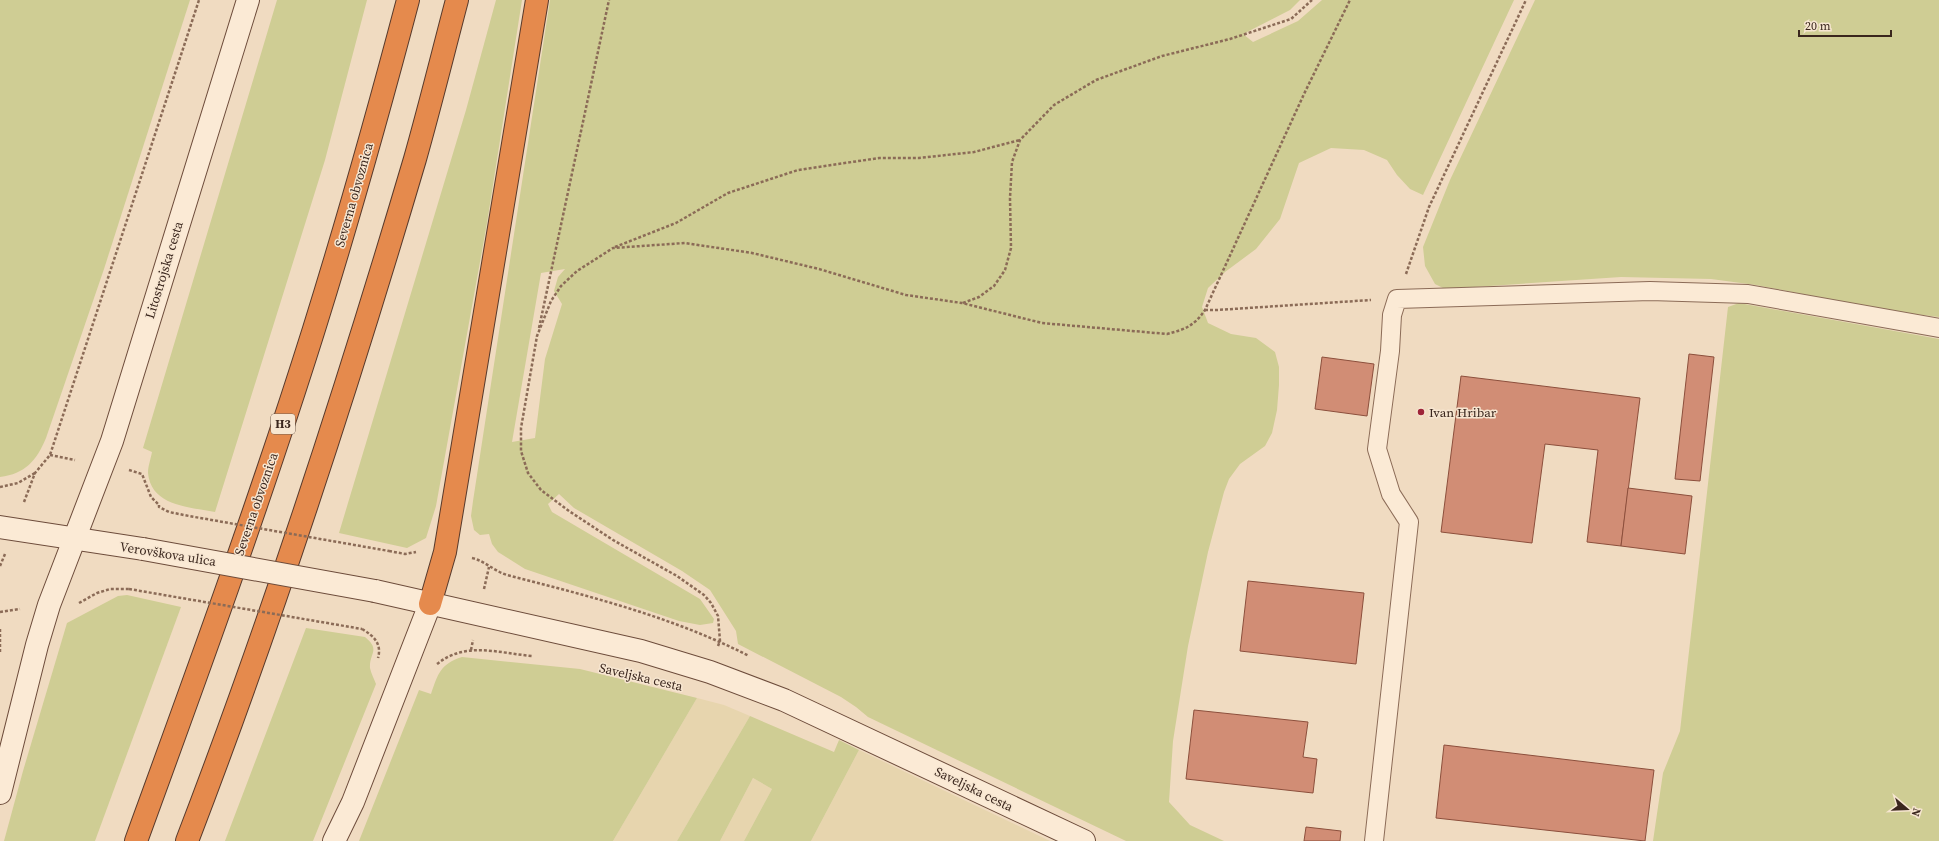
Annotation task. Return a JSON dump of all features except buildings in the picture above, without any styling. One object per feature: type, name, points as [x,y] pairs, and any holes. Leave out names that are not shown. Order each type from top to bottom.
[{"type":"highway","name":"Severna obvoznica","points":[[136,841],[217,620],[280,435],[363,167],[408,0]]},
{"type":"highway","points":[[187,841],[261,638],[324,452],[415,158],[457,0]]},
{"type":"highway","points":[[430,604],[445,552],[537,0]]},
{"type":"main road","name":"Litostrojska cesta","points":[[0,793],[37,645],[49,605],[112,441],[248,0]]},
{"type":"main road","name":"Verovškova ulica","points":[[0,527],[74,538],[375,591],[430,604]]},
{"type":"main road","name":"Saveljska cesta","points":[[430,604],[641,650],[710,672],[784,700],[1084,841]]},
{"type":"main road","points":[[334,841],[353,802],[430,604]]},
{"type":"lane","points":[[1374,841],[1409,522],[1391,494],[1377,449],[1390,351],[1392,315],[1397,299],[1650,291],[1748,294],[1939,328]]},
{"type":"path","points":[[0,487],[18,483],[35,473],[50,455],[198,0]]},
{"type":"path","points":[[609,0],[537,336],[521,428],[521,450],[528,473],[541,490],[569,511],[613,540],[677,576],[704,595],[711,603],[718,616],[720,641],[710,672]]},
{"type":"path","points":[[962,303],[979,297],[994,286],[1005,270],[1011,248],[1010,198],[1012,162],[1020,140],[1054,105],[1096,80],[1162,56],[1230,39],[1291,19],[1312,0]]},
{"type":"path","points":[[613,248],[684,243],[744,252],[819,269],[906,295],[962,303],[1042,323],[1167,334],[1182,330],[1196,322],[1205,310],[1300,101],[1350,0]]},
{"type":"path","points":[[1205,310],[1397,299],[1429,207],[1526,0]]},
{"type":"path","points":[[537,336],[551,302],[561,286],[577,271],[613,248],[676,223],[728,193],[798,170],[879,158],[919,158],[974,152],[1020,140]]},
{"type":"path","points":[[50,455],[74,460]]},
{"type":"path","points":[[137,471],[142,474],[151,497],[159,505],[158,507],[169,512],[405,554],[422,551]]},
{"type":"path","points":[[76,604],[84,602],[96,593],[110,588],[129,589],[362,629],[373,636],[378,642],[379,654],[377,661]]},
{"type":"path","points":[[0,612],[26,608]]},
{"type":"path","points":[[0,629],[0,652]]},
{"type":"path","points":[[436,664],[448,655],[471,650],[537,657]]},
{"type":"shaded area","points":[[0,0],[190,0],[104,269],[46,438],[39,453],[29,465],[16,473],[0,477]]},
{"type":"shaded area","points":[[277,0],[367,0],[325,160],[215,512],[173,503],[164,499],[156,492],[151,484],[148,473],[152,452],[143,448]]},
{"type":"shaded area","points":[[496,0],[522,0],[487,223],[436,506],[426,538],[407,548],[339,533],[466,110]]},
{"type":"shaded area","points":[[550,0],[1300,0],[1290,10],[1243,34],[1253,42],[1298,21],[1322,0],[1514,0],[1423,195],[1410,189],[1397,175],[1387,160],[1364,150],[1331,148],[1299,163],[1280,219],[1256,249],[1225,272],[1208,288],[1202,307],[1208,323],[1231,334],[1256,338],[1275,352],[1279,367],[1277,410],[1272,433],[1265,446],[1240,464],[1229,479],[1224,492],[1208,552],[1188,646],[1173,741],[1169,802],[1190,825],[1224,841],[1126,841],[868,717],[841,697],[738,644],[736,631],[710,590],[682,571],[574,508],[559,494],[548,504],[552,512],[700,599],[714,619],[713,623],[700,625],[679,621],[525,569],[498,552],[492,544],[489,534],[480,535],[474,530],[471,516]],"holes":[[[565,269],[558,277],[554,291],[562,304],[545,359],[535,438],[512,442],[541,273]]]},
{"type":"shaded area","points":[[1535,0],[1939,0],[1939,317],[1890,311],[1756,285],[1711,279],[1621,277],[1445,289],[1435,284],[1425,266],[1423,247],[1450,180]]},
{"type":"shaded area","points":[[1739,303],[1939,339],[1939,841],[1653,841],[1663,773],[1680,731],[1728,307]]},
{"type":"shaded area","points":[[127,595],[181,607],[95,841],[4,841],[67,623],[118,596]]},
{"type":"shaded area","points":[[306,628],[365,637],[370,641],[373,652],[370,668],[376,684],[313,841],[225,841]]},
{"type":"shaded area","points":[[462,657],[580,669],[697,698],[613,841],[359,841],[419,690],[431,694],[438,675],[444,667]]},
{"type":"shaded area","points":[[697,698],[724,705],[750,716],[677,841],[613,841]]},
{"type":"shaded area","points":[[750,716],[834,752],[839,740],[859,750],[811,841],[744,841],[772,789],[753,778],[720,841],[677,841]]},
{"type":"shaded area","points":[[859,750],[1050,841],[811,841]]},
{"type":"shaded area","points":[[753,778],[772,789],[744,841],[720,841]]},
{"type":"place","name":"Ivan Hribar","points":[[1421,412]]}]
